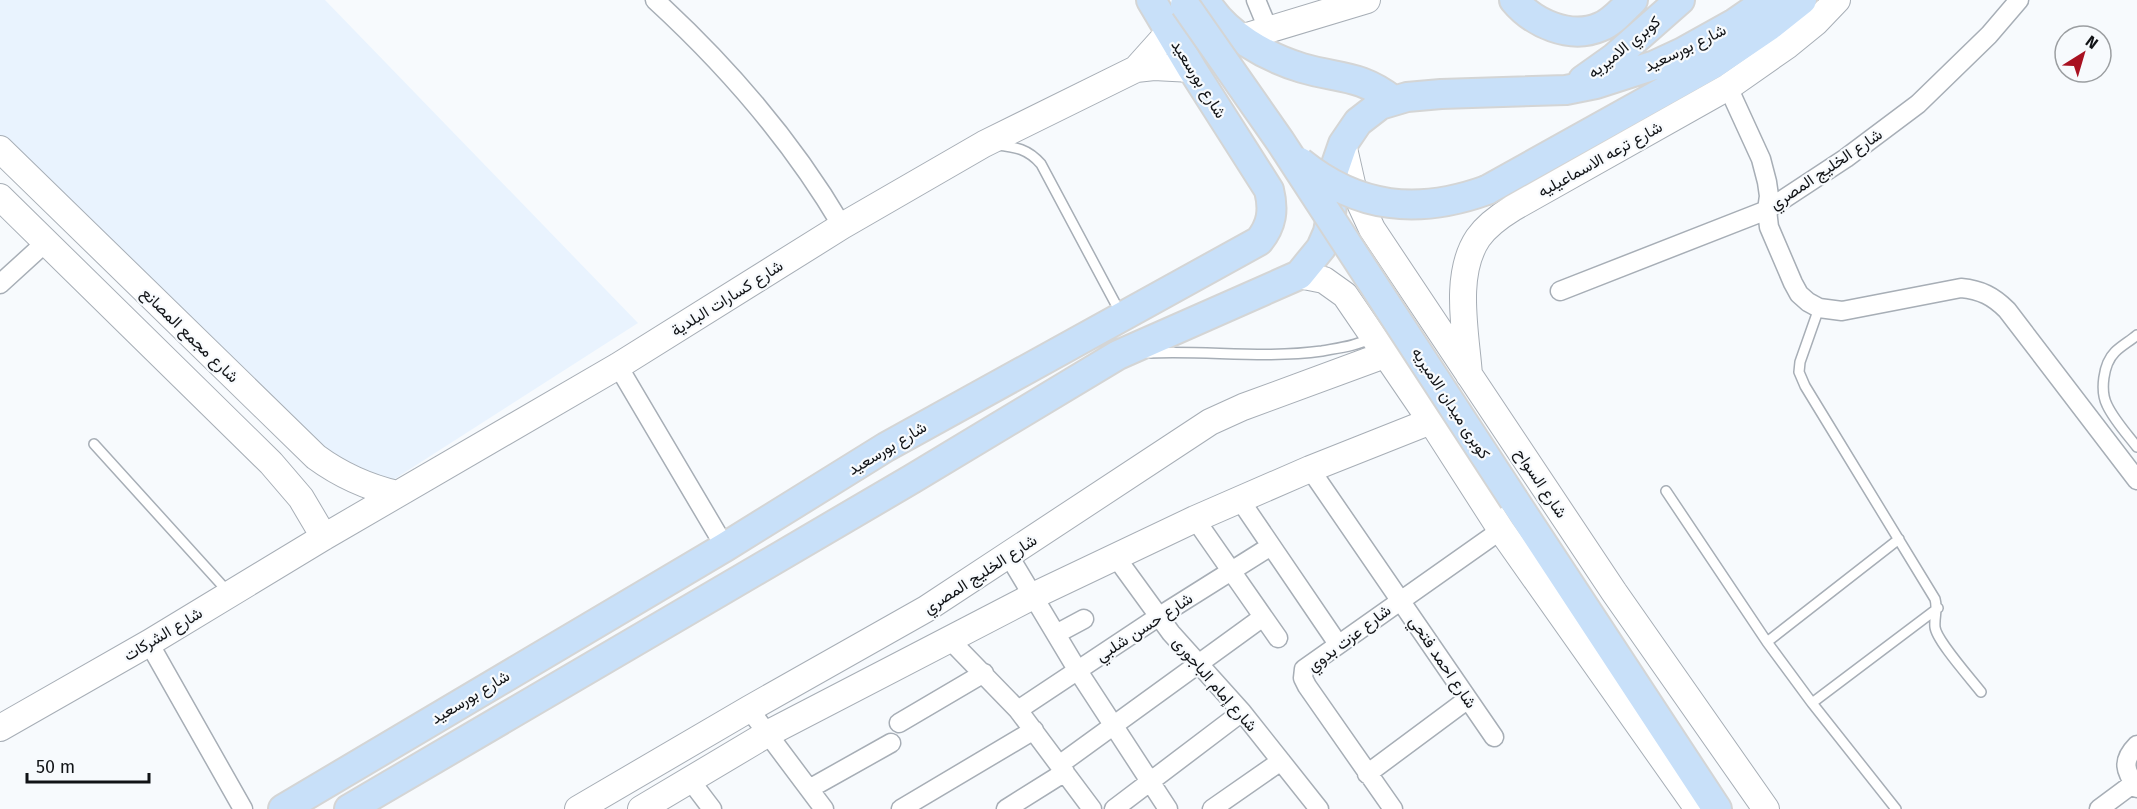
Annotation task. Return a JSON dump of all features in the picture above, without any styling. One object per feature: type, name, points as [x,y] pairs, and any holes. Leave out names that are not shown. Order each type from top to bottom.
[{"type":"main road","name":"شارع بورسعيد","points":[[283,809],[725,547],[886,447],[1251,247],[1266,232],[1271,223],[1272,201],[1269,190],[1151,0]]},
{"type":"main road","points":[[1241,38],[1367,0]]},
{"type":"main road","name":"كوبري الاميريه","points":[[1514,0],[1539,21],[1574,31],[1599,28],[1633,0]]},
{"type":"main road","name":"كوبري الاميريه","points":[[1566,90],[1614,58],[1680,0]]},
{"type":"main road","name":"شارع بورسعيد","points":[[349,809],[1118,355],[1299,275],[1321,248],[1328,232],[1334,170],[1342,144],[1358,122],[1380,105],[1393,100],[1441,94],[1566,90],[1626,75],[1683,52],[1735,23],[1768,0]]},
{"type":"main road","points":[[1280,141],[1295,158],[1333,184],[1375,200],[1410,204],[1444,203],[1487,190],[1715,63],[1768,27],[1802,0]]},
{"type":"main road","name":"شارع ترعه الاسماعيليه","points":[[1469,375],[1463,280],[1471,251],[1488,226],[1513,208],[1728,87],[1788,45],[1815,23],[1837,0]]},
{"type":"main road","points":[[1191,2],[1217,16],[1241,38],[1283,61],[1302,68],[1354,79],[1375,87],[1393,100]]},
{"type":"main road","name":"كوبرى ميدان الاميريه","points":[[1191,2],[1717,809]]},
{"type":"main road","name":"شارع كسارات البلدية","points":[[324,537],[618,366],[842,226],[984,144],[1136,69],[1170,32]]},
{"type":"main road","name":"شارع كسارات البلدية","points":[[1136,69],[1192,69]]},
{"type":"main road","name":"شارع السواح","points":[[1342,144],[1361,209],[1400,272],[1614,592],[1766,809]]},
{"type":"main road","name":"شارع مجمع المصانع","points":[[0,149],[316,458],[363,484],[397,494]]},
{"type":"main road","points":[[0,197],[271,463],[301,498],[324,537]]},
{"type":"main road","points":[[1345,295],[1346,286],[1353,271],[1368,262],[1385,263],[1400,272]]},
{"type":"main road","points":[[1299,275],[1324,280],[1345,295],[1381,345],[1501,530],[1698,809]]},
{"type":"main road","name":"شارع الخليج المصري","points":[[578,809],[748,709],[926,609],[1210,422],[1381,345]]},
{"type":"main road","points":[[641,809],[767,734],[1033,596],[1195,519],[1310,469],[1431,421]]},
{"type":"main road","points":[[931,422],[937,437],[956,451]]},
{"type":"main road","points":[[886,447],[904,459],[912,478]]},
{"type":"main road","name":"شارع الشركات","points":[[0,728],[149,643],[324,537]]},
{"type":"street","points":[[655,0],[723,66],[759,106],[823,193],[842,226]]},
{"type":"street","points":[[1256,0],[1268,29]]},
{"type":"street","name":"شارع الخليج المصري","points":[[1560,291],[1767,210],[1846,158],[1918,104],[1989,35],[2019,0]]},
{"type":"street","points":[[1728,87],[1761,159],[1769,196],[1767,210],[1769,227],[1793,284],[1804,298],[1819,308],[1842,311],[1961,288],[1987,293],[2007,310],[2137,480]]},
{"type":"street","points":[[0,284],[45,243]]},
{"type":"street","points":[[618,366],[725,547]]},
{"type":"street","name":"شارع احمد فتحي","points":[[1310,469],[1494,737]]},
{"type":"street","points":[[1240,500],[1338,644]]},
{"type":"street","points":[[1195,519],[1278,638]]},
{"type":"street","name":"شارع عزت بدوي","points":[[1393,809],[1303,678],[1304,669],[1501,530]]},
{"type":"street","name":"شارع حسن شلبي","points":[[1017,710],[1271,546]]},
{"type":"street","points":[[1009,555],[1078,671],[1168,809]]},
{"type":"street","name":"شارع إمام الباجورى","points":[[1115,556],[1158,617],[1242,712],[1319,809]]},
{"type":"street","points":[[1006,809],[1062,768],[1113,726],[1263,617]]},
{"type":"street","points":[[1056,634],[1084,618]]},
{"type":"street","points":[[950,640],[984,673],[1034,730],[1092,809]]},
{"type":"street","points":[[149,643],[243,809]]},
{"type":"street","points":[[899,723],[984,673]]},
{"type":"street","points":[[1367,774],[1468,699]]},
{"type":"street","points":[[748,709],[824,809]]},
{"type":"street","points":[[1114,809],[1242,712]]},
{"type":"street","points":[[900,809],[1034,730]]},
{"type":"street","points":[[809,789],[891,742]]},
{"type":"street","points":[[2099,809],[2135,786],[2127,770],[2126,761],[2137,745]]},
{"type":"street","points":[[1212,809],[1281,761]]},
{"type":"street","points":[[690,780],[712,809]]},
{"type":"lane","points":[[984,144],[1021,148],[1033,154],[1041,164],[1122,316]]},
{"type":"lane","points":[[1819,308],[1799,372],[1805,386],[1935,599],[1938,608],[1935,629],[1940,639],[1981,692]]},
{"type":"lane","points":[[2137,335],[2109,360],[2105,370],[2104,392],[2106,405],[2137,447]]},
{"type":"lane","name":"شارع بورسعيد","points":[[1118,355],[1180,351],[1238,355],[1302,354],[1365,342],[1381,345]]},
{"type":"lane","points":[[94,444],[230,594]]},
{"type":"lane","points":[[1666,491],[1767,642],[1896,809]]},
{"type":"lane","points":[[1767,642],[1899,539]]},
{"type":"lane","points":[[1812,703],[1938,608]]},
{"type":"shaded area","points":[[0,0],[325,0],[638,323],[382,487],[322,460],[0,135]]}]
